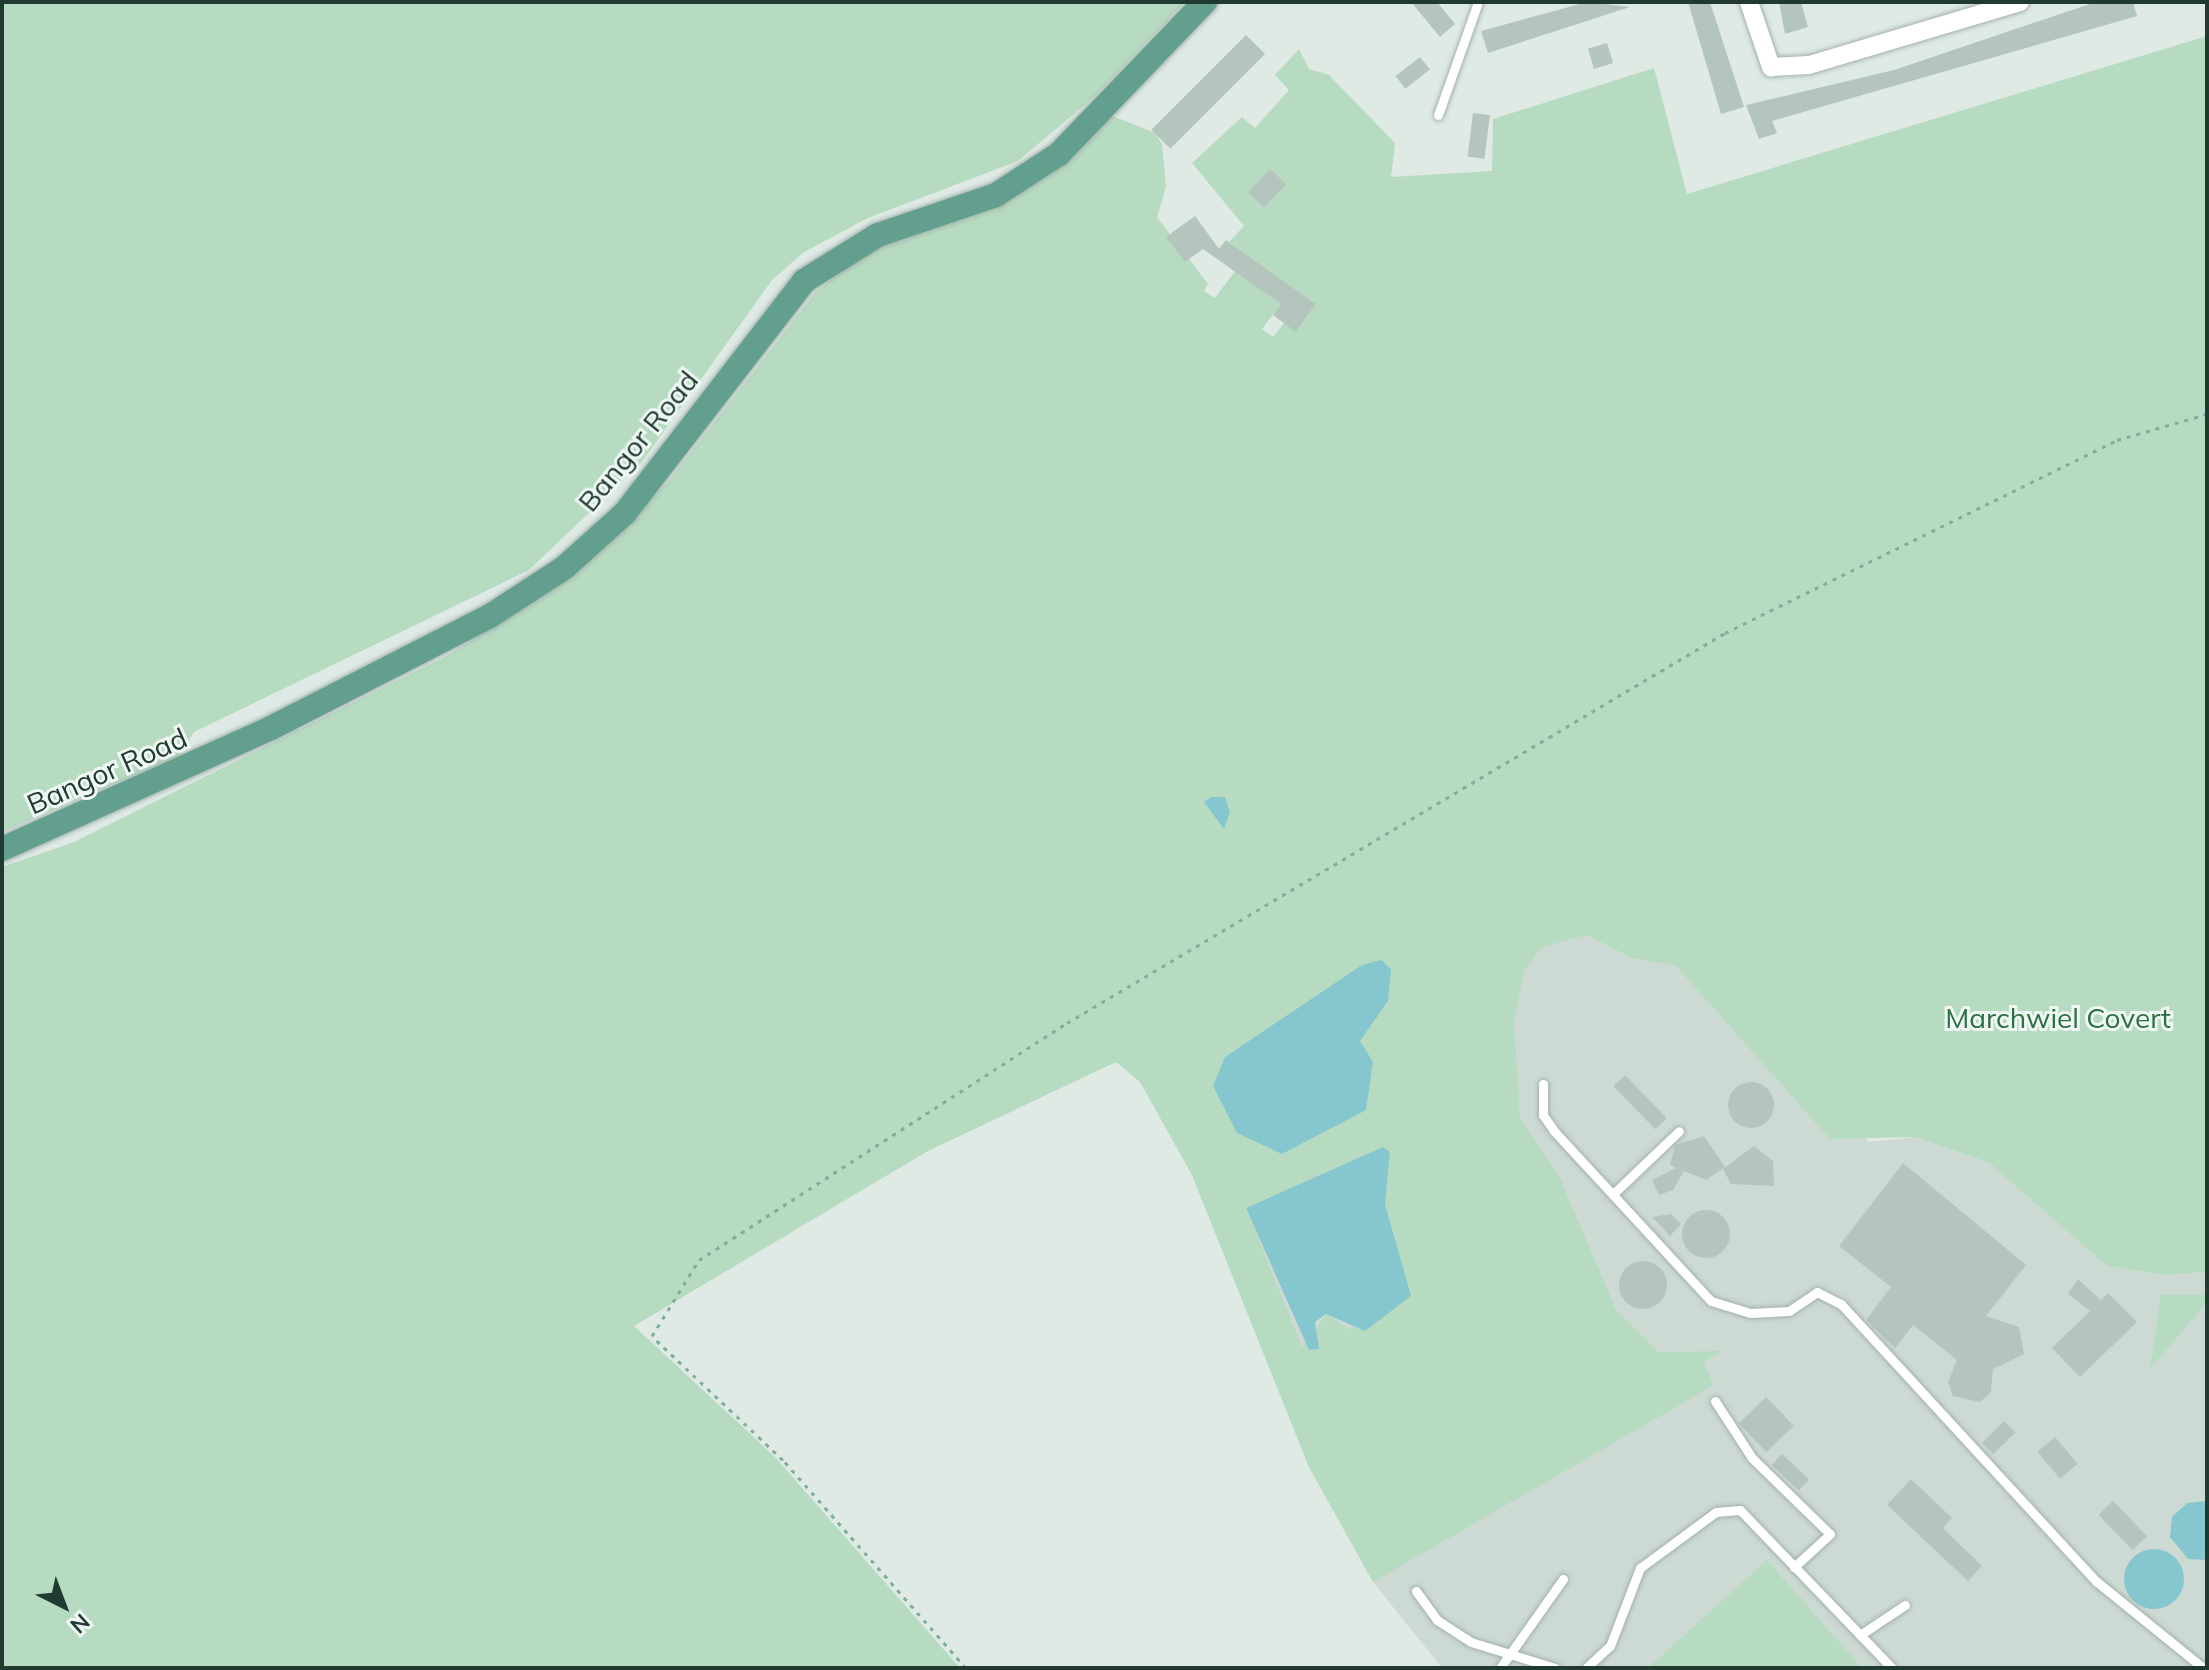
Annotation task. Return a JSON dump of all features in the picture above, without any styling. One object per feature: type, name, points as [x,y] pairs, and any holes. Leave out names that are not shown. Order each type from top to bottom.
[{"type":"main road","name":"Bangor Road","points":[[2,849],[271,728],[533,589],[625,513],[804,281],[878,235],[996,195],[1059,154],[1205,2]]},
{"type":"street","points":[[1749,2],[1771,67],[1809,65],[2020,2]]},
{"type":"lane","points":[[1438,115],[1478,2]]},
{"type":"lane","points":[[1543,1084],[1543,1115],[1711,1301],[1750,1313],[1789,1311],[1817,1292],[1841,1304],[2096,1581],[2204,1666]]},
{"type":"lane","points":[[1613,1194],[1679,1131]]},
{"type":"lane","points":[[1715,1401],[1752,1458],[1830,1534],[1794,1567]]},
{"type":"lane","points":[[1586,1668],[1610,1646],[1640,1568],[1716,1512],[1740,1510],[1892,1668]]},
{"type":"lane","points":[[1500,1668],[1507,1650],[1563,1579]]},
{"type":"lane","points":[[1416,1591],[1437,1620],[1471,1642],[1507,1650],[1555,1668]]},
{"type":"lane","points":[[1860,1635],[1905,1605]]},
{"type":"path","points":[[966,1668],[783,1460],[652,1336],[699,1260],[1067,1023],[1725,633],[2117,440],[2207,414]]},
{"type":"shaded area","points":[[1595,878],[1869,1142],[1916,1137],[1989,1163],[2107,1266],[2162,1275],[2207,1272],[2207,1668],[1442,1668],[1373,1582],[1309,1467],[1128,1016]]},
{"type":"green space","points":[[2,2],[1185,2],[1094,97],[1018,161],[868,218],[804,252],[772,280],[641,463],[529,570],[194,732],[179,756],[2,832]]},
{"type":"green space","name":"Marchwiel Covert","points":[[2207,36],[2207,1272],[2162,1275],[2107,1266],[1989,1163],[1916,1137],[1830,1139],[1676,966],[1632,958],[1587,935],[1542,947],[1524,970],[1514,1023],[1520,1118],[1560,1178],[1616,1310],[1659,1352],[1723,1351],[1703,1362],[1714,1385],[1373,1582],[1309,1467],[1192,1175],[1140,1082],[1116,1062],[928,1151],[634,1326],[775,1457],[960,1668],[2,1668],[2,867],[74,842],[443,658],[571,578],[668,482],[815,293],[866,252],[1000,202],[1113,116],[1155,133],[1162,144],[1166,187],[1157,217],[1208,284],[1204,291],[1215,298],[1235,271],[1281,304],[1262,329],[1273,337],[1284,323],[1297,331],[1316,304],[1229,242],[1244,226],[1192,163],[1242,117],[1255,128],[1289,90],[1275,75],[1299,49],[1309,69],[1329,75],[1395,143],[1391,177],[1492,171],[1493,119],[1654,68],[1687,194]],"holes":[[[1383,1147],[1390,1153],[1385,1204],[1395,1238],[1350,1330],[1327,1314],[1302,1347],[1246,1208]]]},
{"type":"green space","points":[[2161,1295],[2207,1295],[2207,1302],[2150,1369]]},
{"type":"green space","points":[[1767,1560],[1862,1668],[1648,1668]]},
{"type":"water","points":[[1211,797],[1225,797],[1230,812],[1224,829],[1204,802]]},
{"type":"water","points":[[1381,960],[1391,969],[1388,1001],[1360,1041],[1373,1062],[1366,1110],[1282,1154],[1237,1133],[1213,1086],[1225,1057],[1362,965]]},
{"type":"water","points":[[1383,1147],[1390,1152],[1385,1204],[1411,1296],[1365,1331],[1326,1314],[1315,1322],[1319,1349],[1309,1350],[1246,1208]]},
{"type":"water","points":[[2207,1501],[2207,1560],[2188,1559],[2170,1537],[2172,1517],[2187,1503]]},
{"type":"water","points":[[2154,1549],[2166,1551],[2175,1558],[2182,1567],[2182,1591],[2175,1600],[2166,1607],[2154,1609],[2142,1607],[2133,1600],[2126,1591],[2124,1579],[2126,1567],[2133,1558],[2142,1551]]},
{"type":"building","points":[[1411,2],[1437,2],[1455,24],[1440,37]]},
{"type":"building","points":[[1587,2],[1630,7],[1488,53],[1481,31]]},
{"type":"building","points":[[1688,2],[1710,2],[1744,107],[1721,114]]},
{"type":"building","points":[[1779,2],[1801,2],[1808,27],[1785,34]]},
{"type":"building","points":[[2096,2],[2133,2],[2137,16],[1772,121],[1777,133],[1759,139],[1746,105],[1894,70]]},
{"type":"building","points":[[1246,35],[1265,54],[1170,149],[1151,130]]},
{"type":"building","points":[[1607,43],[1613,63],[1594,69],[1588,49]]},
{"type":"building","points":[[1420,57],[1430,70],[1405,89],[1396,76]]},
{"type":"building","points":[[1473,113],[1490,115],[1485,159],[1468,157]]},
{"type":"building","points":[[1270,169],[1286,184],[1264,207],[1248,192]]},
{"type":"building","points":[[1195,216],[1219,249],[1226,240],[1316,304],[1296,332],[1273,315],[1281,304],[1203,249],[1185,262],[1166,237]]},
{"type":"building","points":[[1625,1075],[1667,1118],[1655,1129],[1613,1086]]},
{"type":"building","points":[[1751,1082],[1767,1089],[1774,1105],[1767,1121],[1751,1128],[1735,1121],[1728,1105],[1735,1089]]},
{"type":"building","points":[[1704,1136],[1725,1167],[1706,1180],[1684,1171],[1673,1190],[1659,1195],[1652,1180],[1676,1168],[1670,1165],[1675,1145]]},
{"type":"building","points":[[1754,1146],[1773,1161],[1774,1186],[1731,1184],[1723,1169]]},
{"type":"building","points":[[1903,1163],[2026,1265],[1986,1316],[2019,1327],[2024,1354],[1993,1369],[1991,1392],[1980,1402],[1953,1396],[1948,1382],[1957,1360],[1913,1325],[1895,1348],[1866,1320],[1891,1287],[1839,1246]]},
{"type":"building","points":[[1706,1210],[1715,1211],[1723,1217],[1729,1225],[1729,1243],[1723,1251],[1715,1257],[1706,1258],[1697,1257],[1689,1251],[1683,1243],[1682,1234],[1683,1225],[1689,1217],[1697,1211]]},
{"type":"building","points":[[1671,1214],[1681,1224],[1670,1236],[1652,1217]]},
{"type":"building","points":[[1643,1261],[1660,1268],[1667,1285],[1660,1302],[1643,1309],[1626,1302],[1619,1285],[1626,1268]]},
{"type":"building","points":[[2078,1279],[2101,1300],[2108,1293],[2137,1322],[2080,1377],[2052,1348],[2090,1311],[2068,1294]]},
{"type":"building","points":[[1766,1397],[1794,1426],[1766,1452],[1739,1423]]},
{"type":"building","points":[[2004,1421],[2015,1432],[1993,1454],[1982,1443]]},
{"type":"building","points":[[2055,1437],[2077,1464],[2060,1479],[2037,1452]]},
{"type":"building","points":[[1782,1454],[1809,1479],[1799,1490],[1772,1465]]},
{"type":"building","points":[[1911,1479],[1952,1518],[1943,1528],[1982,1566],[1968,1581],[1887,1505]]},
{"type":"building","points":[[2113,1501],[2147,1536],[2133,1550],[2099,1515]]}]
